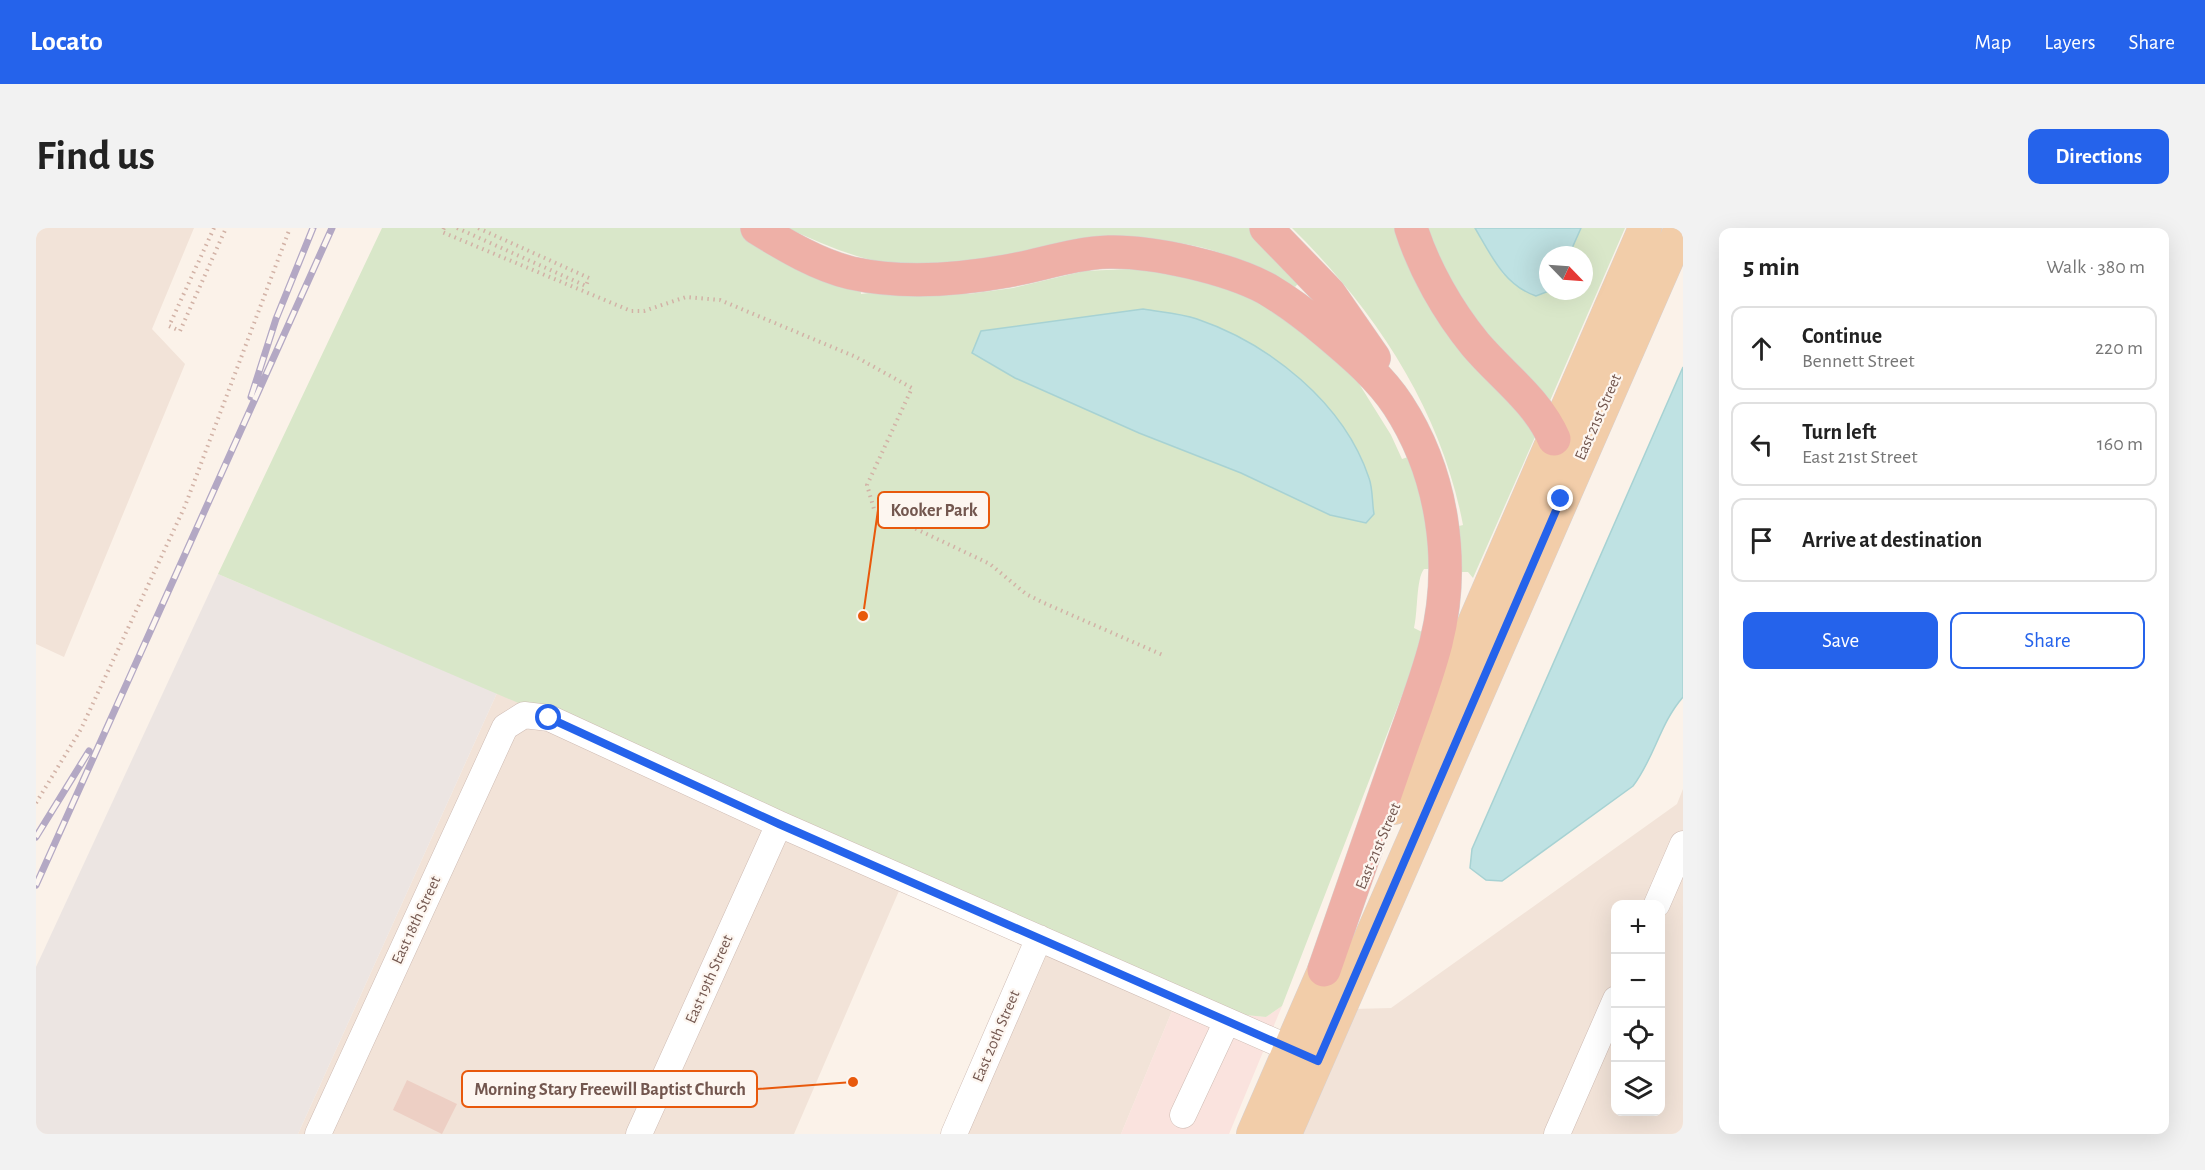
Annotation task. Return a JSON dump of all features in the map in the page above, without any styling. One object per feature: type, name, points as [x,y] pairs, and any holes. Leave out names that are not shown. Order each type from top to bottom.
[{"type":"highway","points":[[757,228],[790,249],[850,273],[908,279],[950,279],[1009,271],[1061,257],[1110,252],[1163,256],[1185,262],[1265,288],[1313,321],[1358,358],[1397,404]]},
{"type":"highway","points":[[1266,228],[1329,293],[1369,349],[1426,455],[1441,513],[1445,582],[1436,642],[1324,970]]},
{"type":"highway","points":[[1411,228],[1438,290],[1475,343],[1546,420],[1554,439]]},
{"type":"main road","name":"East 21st Street","points":[[1286,1134],[1324,970],[1645,228]]},
{"type":"main road","name":"East 21st Street","points":[[1253,1134],[1304,1055],[1561,499],[1681,228]]},
{"type":"street","points":[[1554,439],[1561,499]]},
{"type":"street","name":"East 18th Street","points":[[318,1134],[505,727],[524,715],[549,718],[779,824]]},
{"type":"street","points":[[779,824],[1304,1055]]},
{"type":"street","name":"East 19th Street","points":[[639,1134],[779,824]]},
{"type":"street","points":[[1659,900],[1683,844]]},
{"type":"street","name":"East 20th Street","points":[[954,1134],[1039,938]]},
{"type":"street","points":[[1557,1134],[1612,1008]]},
{"type":"street","points":[[1183,1115],[1227,1021]]},
{"type":"path","points":[[214,228],[169,326],[180,331],[226,228]]},
{"type":"path","points":[[36,803],[81,729],[185,506],[290,228]]},
{"type":"path","points":[[444,228],[442,232],[631,311],[644,311],[686,297],[720,300],[856,357],[912,388],[867,485],[874,509],[990,564],[1026,594],[1165,656]]},
{"type":"path","points":[[457,228],[586,286],[589,278],[478,228]]},
{"type":"shaded area","points":[[36,228],[194,228],[152,329],[185,364],[64,657],[36,644]]},
{"type":"shaded area","points":[[218,574],[497,693],[298,1134],[36,1134],[36,967]]},
{"type":"shaded area","points":[[497,693],[908,870],[794,1134],[298,1134]]},
{"type":"shaded area","points":[[1683,789],[1683,1134],[1298,1134],[1353,1009],[1391,1008],[1677,804]]},
{"type":"shaded area","points":[[1032,923],[1182,987],[1121,1134],[942,1134]]},
{"type":"shaded area","points":[[1182,987],[1245,1015],[1266,1017],[1282,1006],[1229,1134],[1121,1134]]},
{"type":"green space","points":[[382,228],[741,228],[860,282],[861,294],[877,292],[968,294],[1013,288],[1084,271],[1152,268],[1257,297],[1348,366],[1391,435],[1402,459],[1411,456],[1424,501],[1431,569],[1424,569],[1421,574],[1414,628],[1422,632],[1413,667],[1282,1006],[1266,1017],[1245,1015],[218,574]],"holes":[[[972,353],[1367,523],[1330,515],[1241,473],[1139,433],[1015,378]]]},
{"type":"green space","points":[[787,228],[1257,228],[1304,277],[1295,287],[1245,262],[1209,249],[1154,241],[970,263],[892,264],[846,253]]},
{"type":"green space","points":[[1292,228],[1399,228],[1535,437],[1473,578],[1468,572],[1462,572],[1459,526],[1463,525],[1453,482],[1439,441],[1421,402],[1377,327],[1351,293]]},
{"type":"green space","points":[[1425,228],[1475,228],[1503,274],[1539,289],[1539,300],[1593,300],[1593,246],[1573,246],[1581,228],[1625,228],[1549,403],[1510,365],[1451,286]]},
{"type":"water","points":[[1475,228],[1581,228],[1573,246],[1539,246],[1539,295],[1536,296],[1515,285],[1493,258]]},
{"type":"water","points":[[1143,309],[1190,317],[1224,330],[1277,361],[1323,401],[1342,425],[1369,478],[1374,514],[1366,523],[1330,515],[1241,473],[1139,433],[1015,378],[972,353],[981,331]]},
{"type":"water","points":[[1683,367],[1683,697],[1668,718],[1633,786],[1502,881],[1486,880],[1470,868],[1472,849]]},
{"type":"building","points":[[407,1080],[457,1104],[442,1134],[393,1110]]},
{"type":"railway","points":[[251,397],[276,319],[313,228]]},
{"type":"railway","points":[[36,885],[332,228]]},
{"type":"railway","points":[[36,837],[89,751]]},
{"type":"place","name":"Kooker Park","points":[[863,616]]},
{"type":"place","name":"Morning Stary Freewill Baptist Church","points":[[853,1082]]},
{"type":"route","points":[[549,718],[779,824],[1318,1061],[1561,499]]}]
